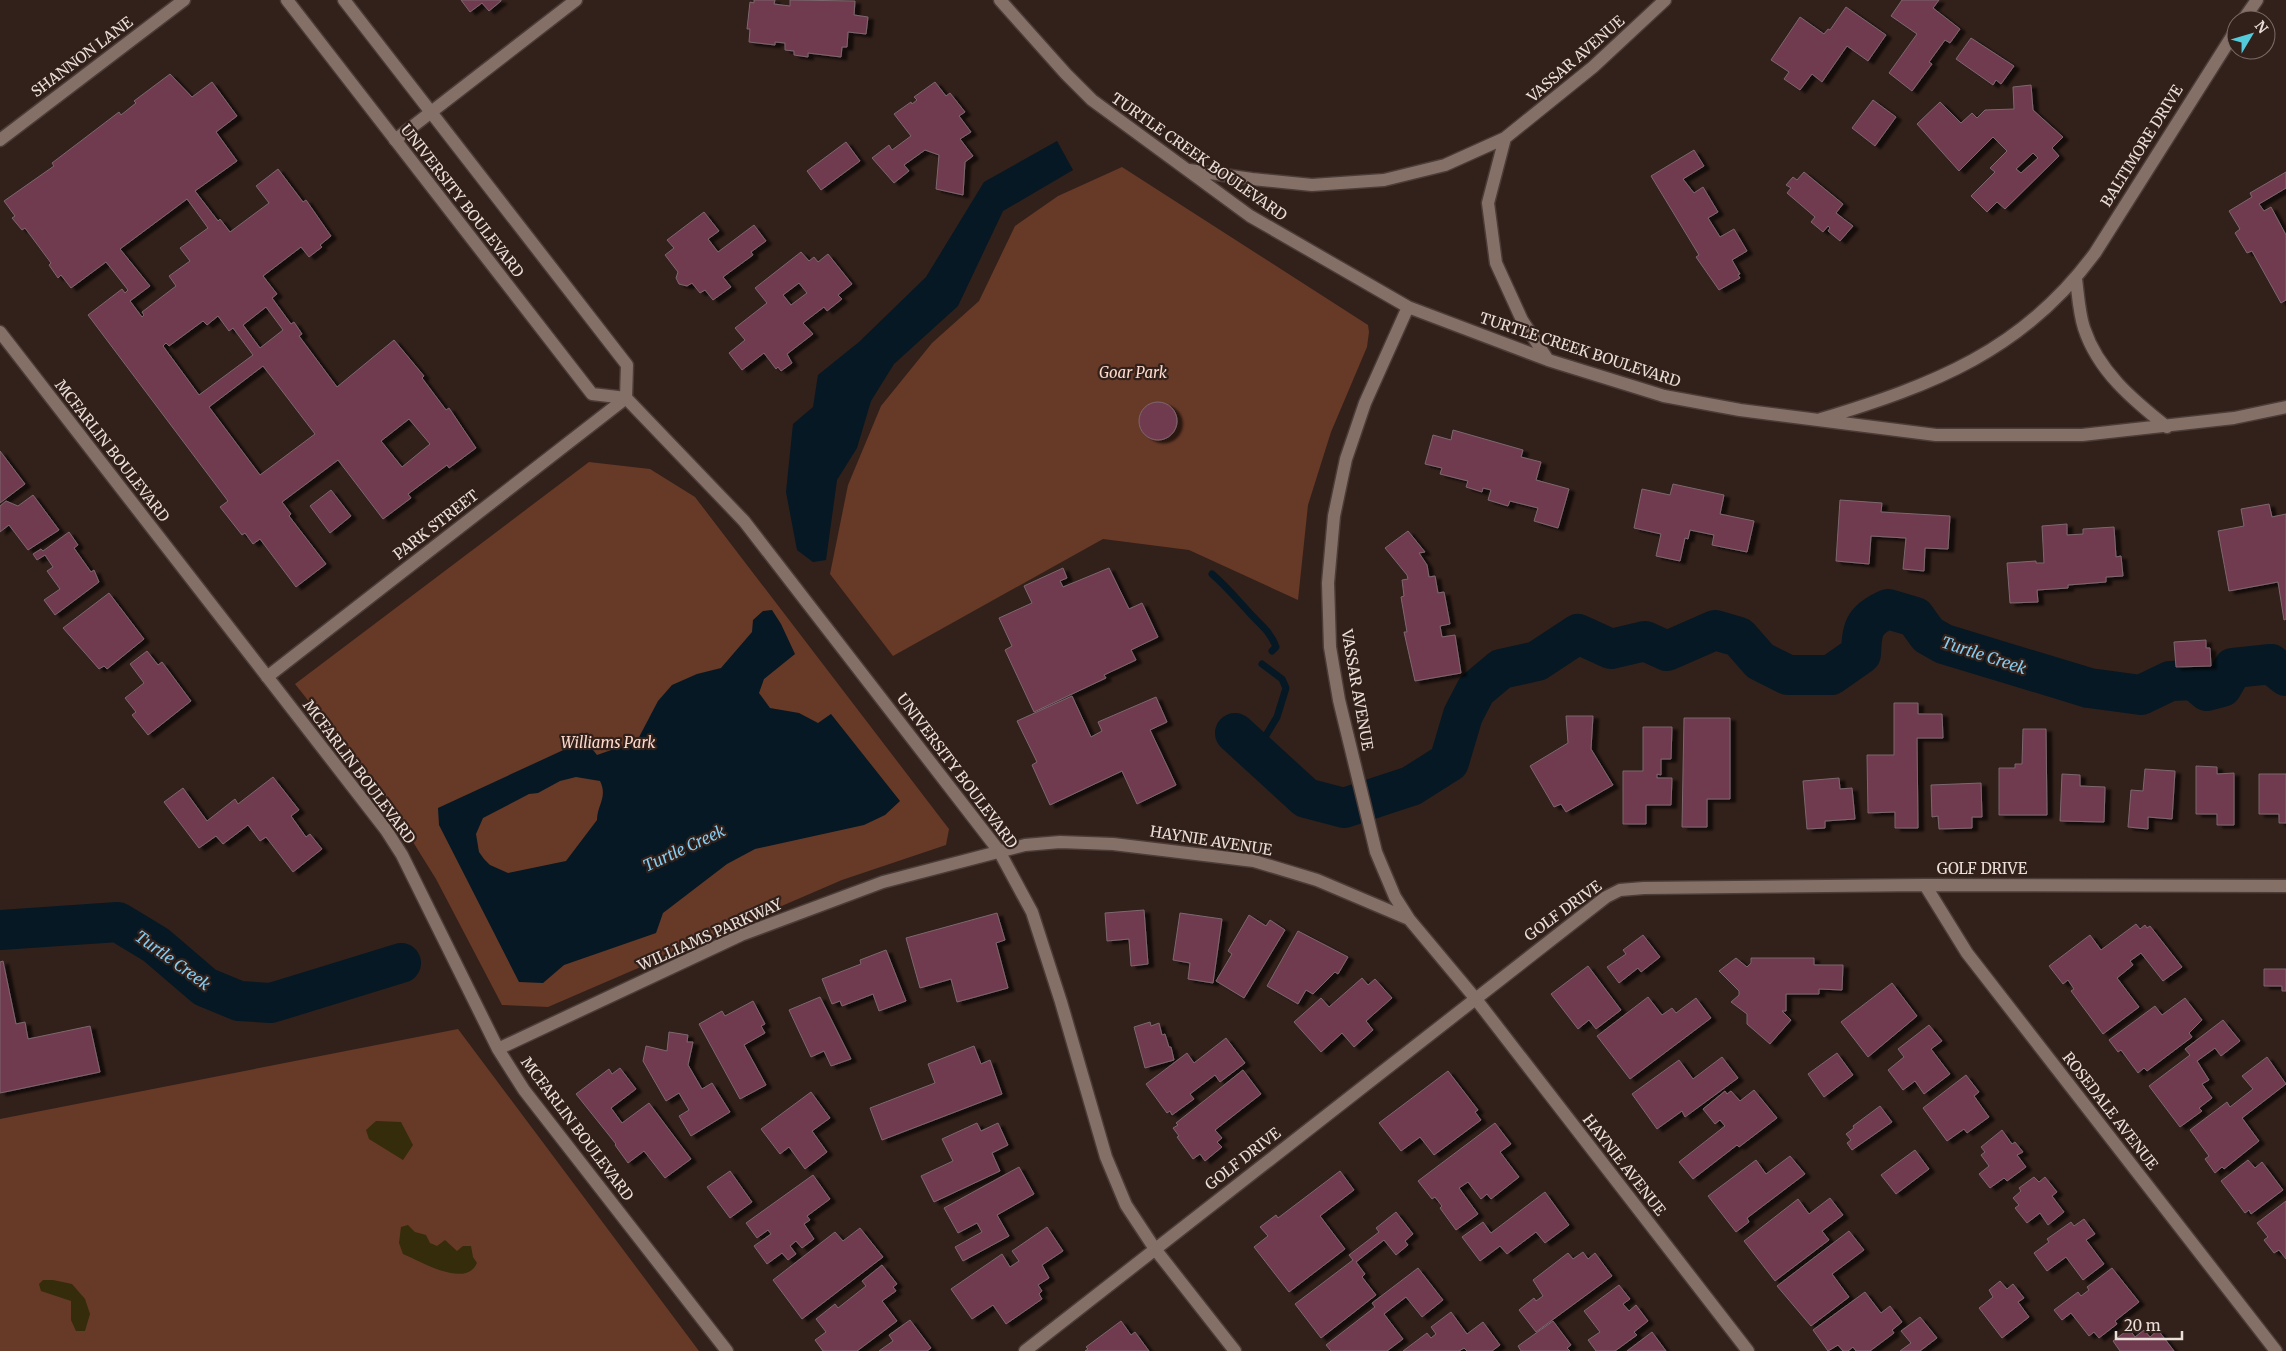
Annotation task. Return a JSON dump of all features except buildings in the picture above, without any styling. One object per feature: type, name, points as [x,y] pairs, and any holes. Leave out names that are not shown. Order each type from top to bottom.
[{"type":"street","name":"SHANNON LANE","points":[[0,140],[184,0]]},
{"type":"street","name":"UNIVERSITY BOULEVARD","points":[[286,0],[592,394],[626,398],[744,521],[999,851],[1032,912],[1106,1157],[1126,1205],[1155,1249],[1235,1351]]},
{"type":"street","name":"UNIVERSITY BOULEVARD","points":[[344,0],[627,365],[626,398]]},
{"type":"street","points":[[395,140],[576,0]]},
{"type":"street","name":"TURTLE CREEK BOULEVARD","points":[[1000,0],[1066,74],[1092,100],[1250,216],[1408,308],[1548,360],[1664,396],[1816,421],[1936,435],[2082,435],[2234,418],[2286,407]]},
{"type":"street","name":"VASSAR AVENUE","points":[[1187,169],[1252,179],[1312,185],[1384,180],[1445,165],[1505,138],[1593,67],[1664,0]]},
{"type":"street","name":"BALTIMORE DRIVE","points":[[1816,421],[1903,394],[1948,375],[1996,347],[2035,319],[2076,279],[2095,253],[2226,46]]},
{"type":"street","points":[[1505,138],[1488,203],[1496,263],[1522,320],[1548,360]]},
{"type":"street","points":[[2076,279],[2084,328],[2100,360],[2118,385],[2167,427]]},
{"type":"street","name":"VASSAR AVENUE","points":[[1408,308],[1365,403],[1346,459],[1334,516],[1328,582],[1330,648],[1352,756],[1376,852],[1395,897],[1408,919],[1475,998]]},
{"type":"street","name":"MCFARLIN BOULEVARD","points":[[0,332],[365,802],[402,855],[498,1049],[524,1090],[727,1351]]},
{"type":"street","name":"PARK STREET","points":[[267,677],[626,398]]},
{"type":"street","name":"HAYNIE AVENUE","points":[[999,851],[1025,845],[1060,842],[1104,844],[1254,861],[1317,880],[1408,919]]},
{"type":"street","name":"WILLIAMS PARKWAY","points":[[498,1049],[741,935],[883,882],[999,851]]},
{"type":"street","name":"GOLF DRIVE","points":[[1025,1351],[1475,998],[1606,897],[1620,890],[1644,888],[1925,885],[2286,886]]},
{"type":"street","name":"ROSEDALE AVENUE","points":[[1925,885],[1967,953],[2276,1351]]},
{"type":"street","name":"HAYNIE AVENUE","points":[[1475,998],[1748,1351]]},
{"type":"green space","name":"Goar Park","points":[[1122,167],[1368,325],[1367,347],[1331,432],[1308,505],[1298,600],[1189,550],[1103,539],[893,656],[830,574],[848,485],[881,406],[932,343],[979,301],[1015,226],[1058,196]]},
{"type":"green space","name":"Williams Park","points":[[589,462],[650,469],[695,497],[949,829],[946,845],[842,880],[548,1007],[502,1005],[436,879],[385,797],[295,684]]},
{"type":"green space","points":[[458,1029],[699,1351],[0,1351],[0,1119]]},
{"type":"sand","points":[[376,1121],[401,1122],[413,1145],[403,1160],[369,1139],[366,1130]]},
{"type":"sand","points":[[408,1225],[415,1232],[426,1235],[430,1243],[437,1246],[445,1240],[457,1251],[463,1246],[471,1246],[473,1257],[477,1263],[471,1270],[463,1274],[453,1273],[431,1267],[403,1254],[399,1243],[401,1227]]},
{"type":"sand","points":[[43,1280],[72,1284],[85,1299],[90,1314],[85,1331],[76,1331],[71,1320],[71,1301],[41,1291],[39,1284]]},
{"type":"water","points":[[1057,141],[1073,170],[1003,211],[958,306],[894,364],[871,401],[857,448],[837,480],[826,560],[813,562],[797,550],[786,492],[793,424],[813,407],[818,375],[859,342],[926,277],[984,182]]},
{"type":"water","points":[[772,610],[795,654],[764,679],[759,693],[770,708],[799,713],[818,723],[831,714],[900,801],[885,815],[864,825],[755,849],[727,864],[663,913],[656,933],[564,965],[543,983],[519,982],[439,825],[438,808],[585,740],[597,755],[637,741],[658,701],[672,685],[697,674],[721,668],[752,632],[753,620],[763,611]],"holes":[[[576,777],[600,781],[603,796],[597,820],[566,861],[508,873],[490,865],[479,852],[476,834],[483,818],[529,794],[538,793],[560,781]]]},
{"type":"waterway","points":[[1212,574],[1267,631],[1276,647],[1272,651]]},
{"type":"waterway","name":"Turtle Creek","points":[[1235,733],[1306,798],[1344,808],[1411,786],[1449,762],[1463,715],[1476,690],[1501,669],[1537,661],[1578,634],[1611,649],[1645,641],[1667,651],[1715,630],[1739,637],[1760,661],[1788,675],[1831,675],[1861,654],[1865,626],[1873,617],[1888,609],[1915,617],[1928,635],[1944,644],[2089,688],[2141,695],[2170,681],[2194,680],[2207,691],[2222,687],[2233,668],[2271,664],[2286,676]]},
{"type":"waterway","points":[[1256,752],[1277,717],[1286,688],[1282,679],[1262,664]]},
{"type":"waterway","name":"Turtle Creek","points":[[0,930],[118,922],[156,945],[205,987],[239,1001],[271,1003],[401,963]]}]
